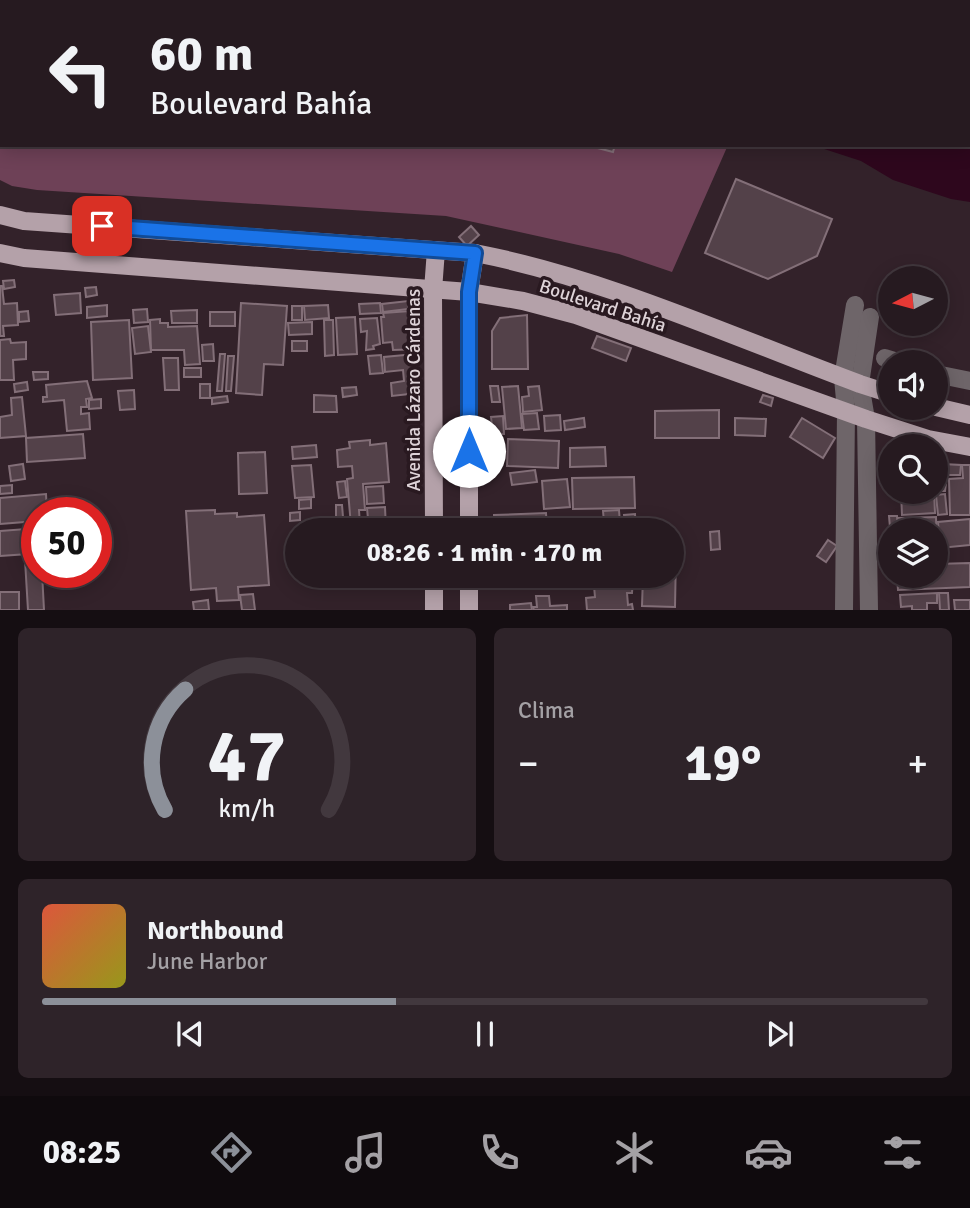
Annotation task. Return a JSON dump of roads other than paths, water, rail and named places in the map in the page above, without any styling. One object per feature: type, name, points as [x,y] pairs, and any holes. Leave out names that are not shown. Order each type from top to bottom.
[{"type":"main road","name":"Boulevard Bahía","points":[[0,215],[24,221],[475,253],[524,262],[581,279],[878,390]]},
{"type":"main road","name":"Avenida Lázaro Cárdenas","points":[[434,518],[433,290],[436,250]]},
{"type":"main road","name":"Boulevard Bahía","points":[[0,253],[24,258],[469,292],[523,302],[576,315],[866,419],[928,439],[970,447]]},
{"type":"main road","points":[[469,518],[469,292],[475,253]]},
{"type":"main road","points":[[948,410],[970,415]]},
{"type":"main road","points":[[434,588],[434,610]]},
{"type":"main road","points":[[469,588],[469,610]]},
{"type":"street","points":[[845,610],[846,411],[851,381],[855,305]]},
{"type":"street","points":[[869,610],[866,419],[851,381],[870,317]]},
{"type":"street","points":[[948,376],[970,381]]}]
